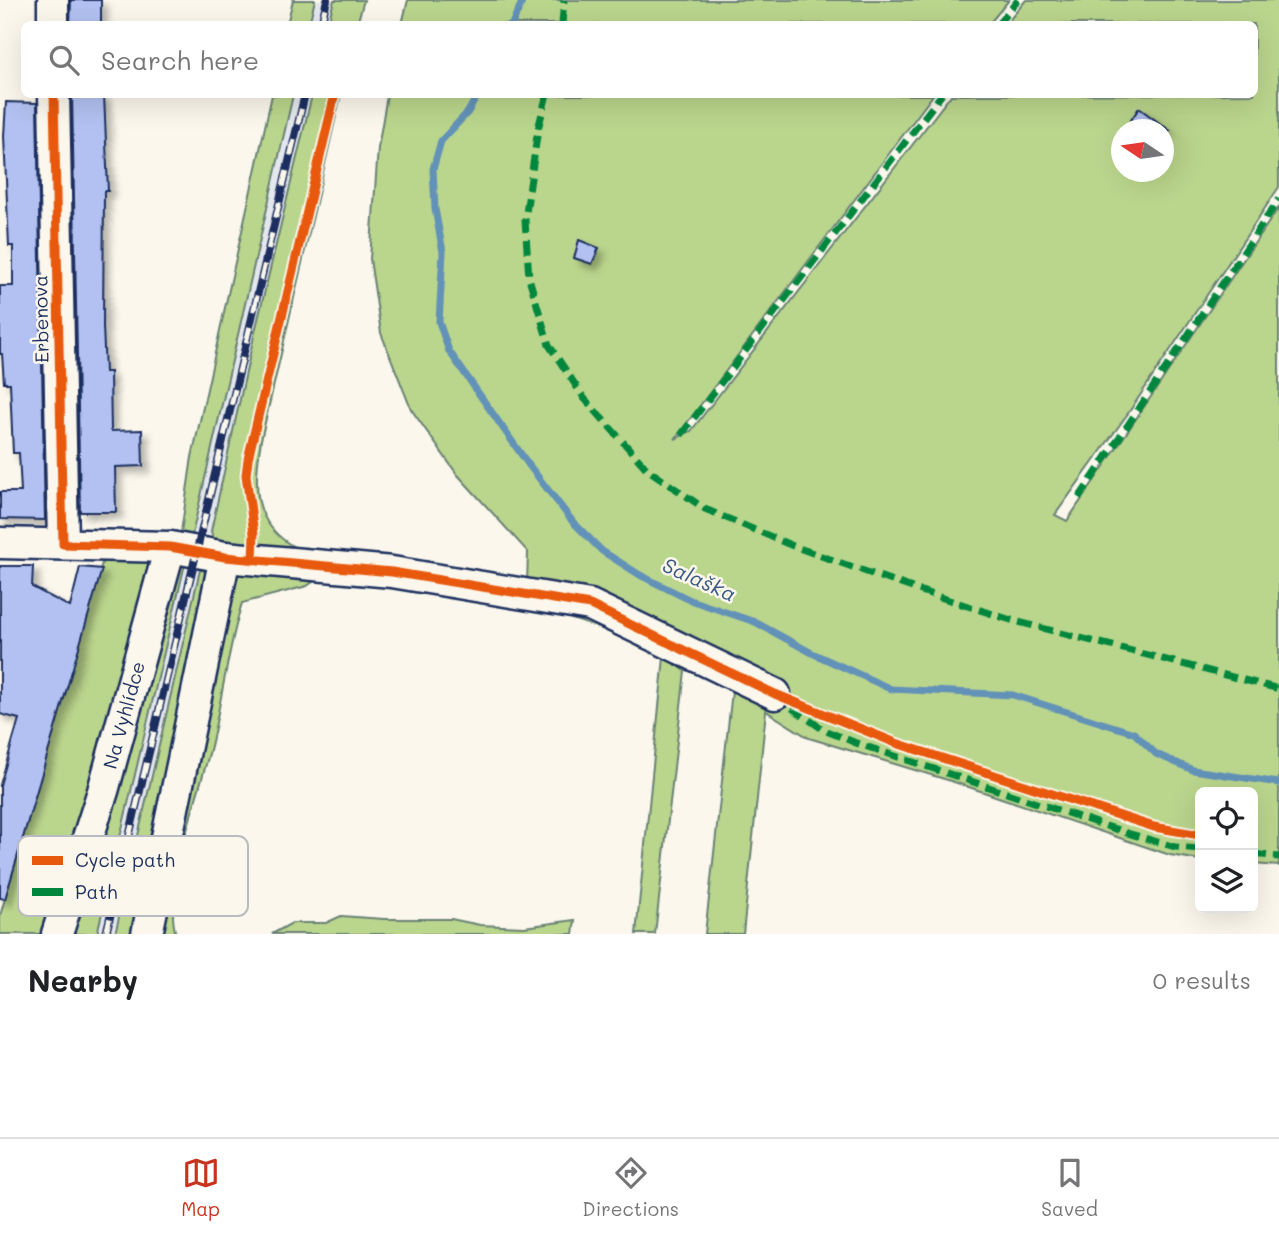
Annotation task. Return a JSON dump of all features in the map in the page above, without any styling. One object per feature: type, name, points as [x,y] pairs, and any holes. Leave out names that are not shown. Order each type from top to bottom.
[{"type":"street","points":[[53,0],[53,21]]},
{"type":"street","name":"Erbenova","points":[[54,98],[63,544]]},
{"type":"street","points":[[0,542],[170,547],[225,557],[392,572],[590,605],[775,694]]},
{"type":"street","name":"Na Vyhlídce","points":[[89,836],[170,547]]},
{"type":"street","points":[[167,836],[225,557]]},
{"type":"street","name":"Na Vyhlídce","points":[[57,934],[63,916]]},
{"type":"street","points":[[147,934],[151,916]]},
{"type":"shaded area","points":[[315,0],[334,0],[329,21],[310,21]]},
{"type":"shaded area","points":[[292,98],[311,98],[138,836],[120,836]]},
{"type":"shaded area","points":[[101,916],[119,916],[115,934],[97,934]]},
{"type":"green space","points":[[293,0],[315,0],[310,21],[288,21]]},
{"type":"green space","points":[[334,0],[364,0],[358,21],[329,21]]},
{"type":"green space","points":[[408,0],[1009,0],[992,21],[403,21]]},
{"type":"green space","points":[[1026,0],[1279,0],[1279,187],[1129,412],[1055,515],[1067,521],[1279,207],[1279,866],[1258,864],[1258,787],[1195,787],[1195,859],[1170,855],[951,781],[809,738],[766,711],[743,934],[705,934],[732,691],[672,661],[685,671],[655,934],[636,934],[664,657],[615,633],[547,611],[320,577],[307,586],[242,603],[210,750],[186,836],[173,836],[214,543],[211,531],[254,336],[311,98],[340,98],[261,440],[257,488],[263,515],[281,538],[296,548],[527,584],[528,552],[457,474],[411,409],[381,333],[370,259],[378,148],[386,98],[931,98],[675,439],[691,431],[949,98],[1258,98],[1258,21],[1008,21]]},
{"type":"green space","points":[[271,98],[292,98],[192,535],[181,532],[192,457]]},
{"type":"green space","points":[[104,556],[171,566],[186,560],[120,836],[23,836]]},
{"type":"green space","points":[[200,570],[203,570],[209,577],[164,836],[138,836]]},
{"type":"green space","points":[[18,854],[18,916],[101,916],[97,934],[0,934],[0,916]]},
{"type":"green space","points":[[119,916],[150,916],[147,934],[115,934]]},
{"type":"green space","points":[[162,916],[173,916],[176,934],[164,934]]},
{"type":"green space","points":[[341,916],[451,919],[480,925],[524,927],[575,920],[573,934],[272,934],[292,923],[326,923]]},
{"type":"building","points":[[71,0],[101,0],[101,21],[70,21]]},
{"type":"building","points":[[72,98],[104,98],[108,191],[104,191],[103,326],[105,372],[110,372],[111,431],[142,430],[143,466],[115,467],[116,512],[80,512]]},
{"type":"building","points":[[6,102],[37,103],[45,520],[0,519],[0,492],[21,492],[19,453],[13,453],[10,383],[4,383],[0,354],[0,286],[13,286],[13,246],[9,246],[4,136]]},
{"type":"building","points":[[1139,108],[1154,119],[1132,119]]},
{"type":"building","points":[[579,240],[599,248],[592,264],[574,258]]},
{"type":"building","points":[[0,566],[33,566],[32,587],[70,607],[80,567],[102,569],[24,836],[18,836],[18,855],[5,899],[0,898],[0,785],[19,719],[0,714]]},
{"type":"waterway","name":"Salaška","points":[[513,21],[523,0]]},
{"type":"waterway","name":"Salaška","points":[[476,98],[468,112],[441,141],[433,169],[435,209],[443,252],[439,322],[449,351],[528,464],[573,522],[602,551],[640,575],[690,600],[755,622],[812,653],[891,689],[1013,695],[1134,733],[1156,754],[1193,770],[1279,783]]},
{"type":"railway","points":[[322,21],[327,0]]},
{"type":"railway","points":[[129,836],[304,98]]},
{"type":"railway","points":[[106,934],[110,916]]},
{"type":"marked path","points":[[562,21],[564,0]]},
{"type":"marked path","points":[[1000,21],[1018,0]]},
{"type":"marked path","points":[[546,98],[538,129],[525,220],[529,278],[549,345],[584,398],[647,469],[705,509],[793,546],[915,589],[1011,620],[1279,689]]},
{"type":"marked path","points":[[681,435],[939,98]]},
{"type":"marked path","points":[[1079,498],[1279,199]]},
{"type":"marked path","points":[[792,708],[824,730],[856,743],[1127,833],[1175,847],[1195,849]]},
{"type":"marked path","points":[[1258,855],[1279,857]]},
{"type":"cycle path","points":[[54,98],[63,544],[170,547],[225,557],[392,572],[590,605],[775,694],[896,743],[1154,827],[1195,834]]},
{"type":"cycle path","points":[[253,560],[254,534],[246,475],[248,459],[334,98]]}]
